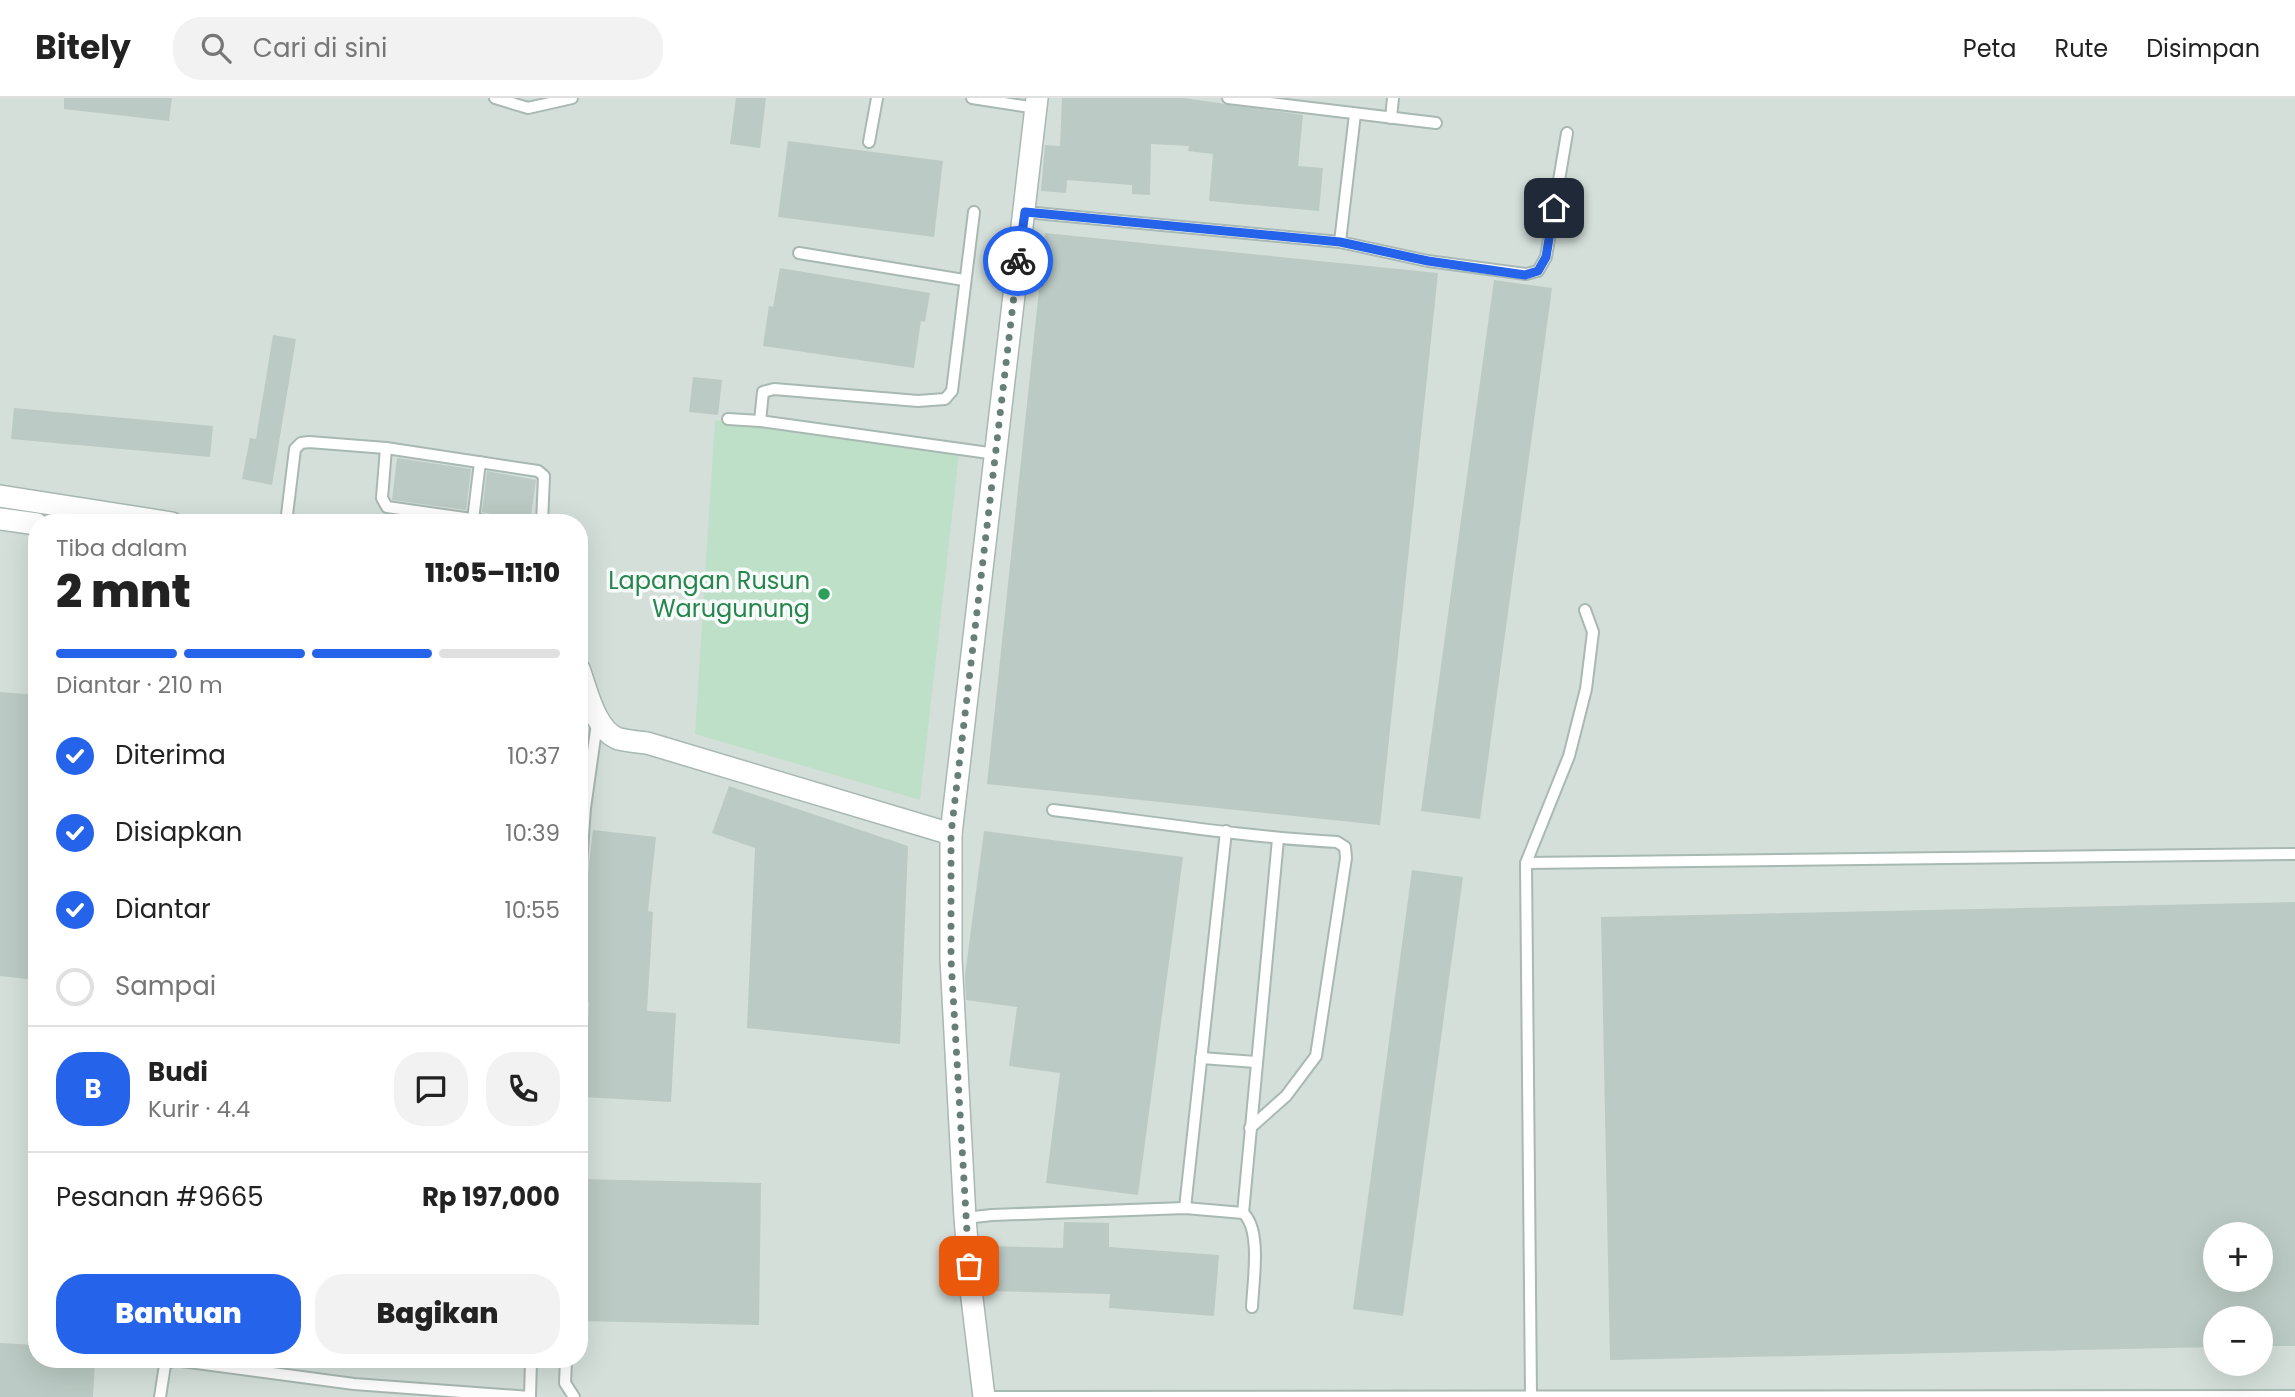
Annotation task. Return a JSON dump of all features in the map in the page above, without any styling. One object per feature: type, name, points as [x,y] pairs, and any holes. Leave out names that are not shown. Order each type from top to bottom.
[{"type":"street","points":[[984,1397],[965,1218],[951,959],[951,834],[1037,103]]},
{"type":"street","points":[[0,496],[115,514]]},
{"type":"street","points":[[0,519],[28,523]]},
{"type":"street","points":[[588,692],[606,731],[617,738],[646,743],[951,834]]},
{"type":"lane","points":[[495,98],[528,108],[572,98]]},
{"type":"lane","points":[[869,142],[877,98]]},
{"type":"lane","points":[[972,98],[1037,103]]},
{"type":"lane","points":[[1228,98],[1436,123]]},
{"type":"lane","points":[[1391,118],[1393,98]]},
{"type":"lane","points":[[1340,242],[1355,114]]},
{"type":"lane","points":[[1025,212],[1340,242],[1428,261],[1525,275],[1538,271],[1546,257],[1567,133]]},
{"type":"lane","points":[[760,421],[763,392],[774,389],[918,401],[945,399],[952,391],[974,212]]},
{"type":"lane","points":[[799,253],[964,280]]},
{"type":"lane","points":[[728,419],[760,421],[996,454]]},
{"type":"lane","points":[[287,514],[295,450],[301,443],[309,442],[386,448],[542,472],[542,514]]},
{"type":"lane","points":[[386,448],[384,504],[387,507],[433,514]]},
{"type":"lane","points":[[474,514],[480,462]]},
{"type":"lane","points":[[1531,1396],[1526,863],[1569,756],[1586,690],[1593,632],[1585,610]]},
{"type":"lane","points":[[588,787],[598,718]]},
{"type":"lane","points":[[1053,810],[1278,839],[1337,842],[1345,846],[1346,858],[1316,1056],[1286,1096],[1250,1128]]},
{"type":"lane","points":[[1185,1208],[1226,831]]},
{"type":"lane","points":[[1243,1213],[1255,1062],[1278,839]]},
{"type":"lane","points":[[1526,863],[2295,854]]},
{"type":"lane","points":[[1201,1058],[1255,1062]]},
{"type":"lane","points":[[965,1218],[992,1214],[1185,1208],[1243,1213],[1250,1219],[1255,1236],[1252,1307]]},
{"type":"lane","points":[[160,1397],[165,1368]]},
{"type":"lane","points":[[234,1368],[354,1384],[530,1397],[531,1368]]},
{"type":"lane","points":[[566,1368],[565,1383],[574,1397]]},
{"type":"lane","points":[[984,1397],[2294,1396]]},
{"type":"shaded area","points":[[0,98],[2295,98],[2295,1397],[0,1397]]},
{"type":"green space","name":"Lapangan Rusun Warugunung","points":[[715,420],[959,454],[920,800],[695,734]]},
{"type":"building","points":[[64,98],[172,98],[169,121],[64,109]]},
{"type":"building","points":[[736,98],[766,98],[760,148],[730,144]]},
{"type":"building","points":[[1062,98],[1183,98],[1303,115],[1298,166],[1323,168],[1319,211],[1209,201],[1213,154],[1188,151],[1189,146],[1151,144],[1150,195],[1132,194],[1132,185],[1067,180],[1066,193],[1041,191],[1045,145],[1060,146]]},
{"type":"building","points":[[788,141],[943,161],[934,237],[778,217]]},
{"type":"building","points":[[1045,233],[1438,273],[1380,825],[987,784]]},
{"type":"building","points":[[780,268],[930,293],[925,322],[921,321],[914,368],[763,346],[769,306],[773,307]]},
{"type":"building","points":[[1494,280],[1552,288],[1480,819],[1421,811]]},
{"type":"building","points":[[273,335],[296,339],[272,485],[242,479],[250,438],[256,439]]},
{"type":"building","points":[[693,377],[722,380],[718,415],[689,412]]},
{"type":"building","points":[[14,408],[213,426],[210,457],[11,439]]},
{"type":"building","points":[[397,458],[471,469],[466,510],[392,500]]},
{"type":"building","points":[[487,471],[536,480],[531,514],[482,512]]},
{"type":"building","points":[[0,692],[28,694],[28,979],[0,976]]},
{"type":"building","points":[[729,786],[908,846],[900,1044],[747,1028],[755,848],[712,833]]},
{"type":"building","points":[[593,830],[656,837],[648,911],[653,912],[647,1011],[676,1013],[671,1102],[588,1097],[588,872]]},
{"type":"building","points":[[984,831],[1183,857],[1138,1195],[1046,1183],[1060,1073],[1009,1066],[1017,1007],[966,1000],[965,975]]},
{"type":"building","points":[[1412,870],[1463,877],[1403,1316],[1353,1309]]},
{"type":"building","points":[[2295,902],[2295,1346],[2273,1346],[2273,1306],[2203,1306],[2203,1347],[1610,1360],[1601,917]]},
{"type":"building","points":[[588,1179],[761,1183],[759,1325],[588,1321]]},
{"type":"building","points":[[1064,1222],[1109,1223],[1109,1247],[1219,1255],[1214,1316],[1109,1308],[1110,1294],[990,1291],[991,1246],[1063,1248]]},
{"type":"building","points":[[0,1343],[28,1345],[28,1368],[95,1368],[93,1397],[0,1397]]},
{"type":"way so far","points":[[969,1266],[951,959],[951,834],[1018,261]]},
{"type":"place","name":"Lapangan Rusun Warugunung","points":[[824,594]]},
{"type":"route","points":[[1018,261],[1025,212],[1340,242],[1428,261],[1525,275],[1538,271],[1546,257],[1554,208]]}]
